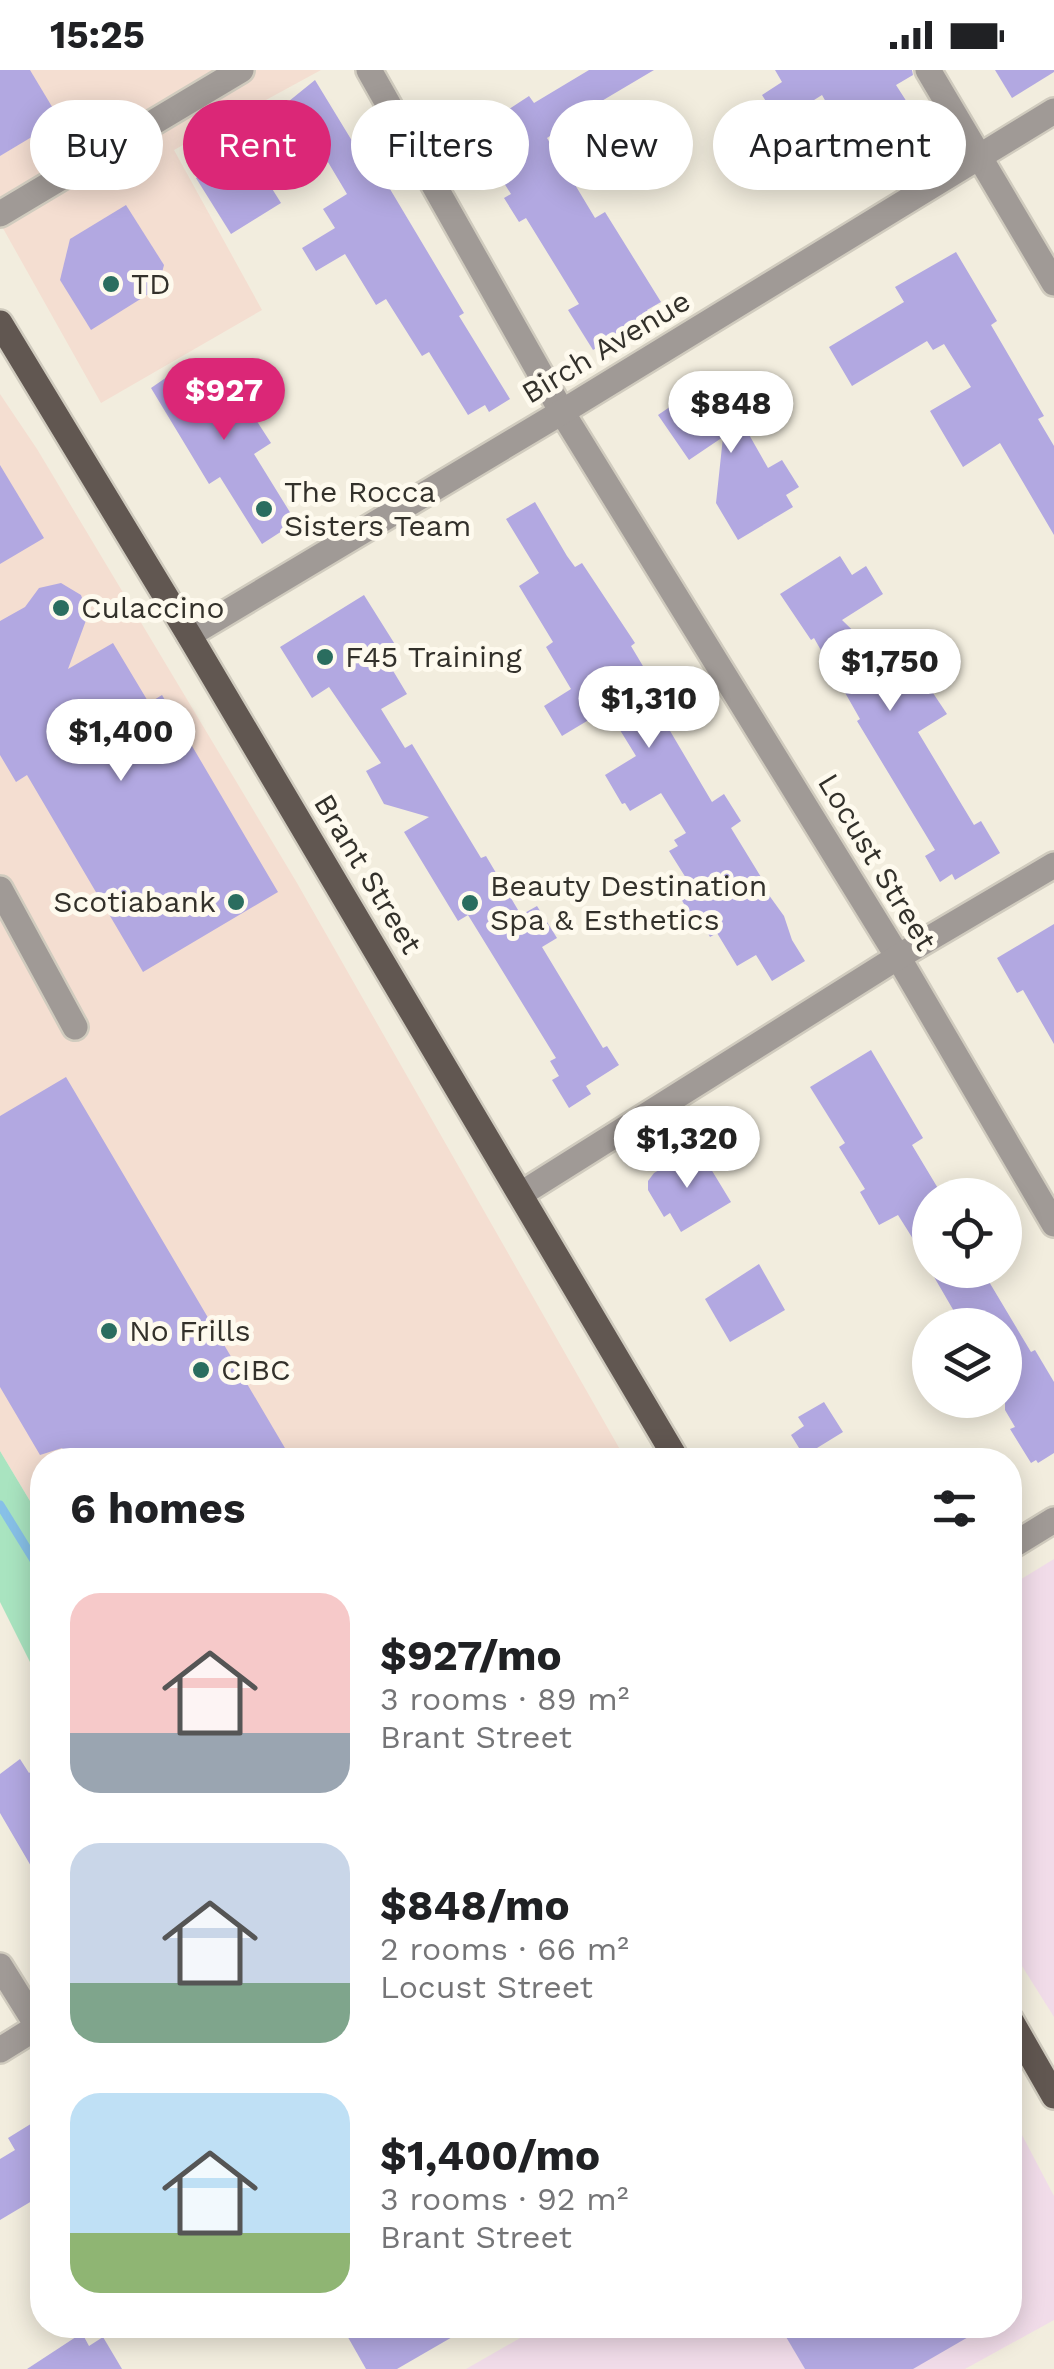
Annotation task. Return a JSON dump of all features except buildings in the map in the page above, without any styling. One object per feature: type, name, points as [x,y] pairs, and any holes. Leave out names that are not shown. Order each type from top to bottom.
[{"type":"main road","name":"Brant Street","points":[[0,323],[189,634],[670,1448]]},
{"type":"main road","points":[[1022,2041],[1054,2096]]},
{"type":"street","points":[[0,214],[241,70]]},
{"type":"street","name":"Locust Street","points":[[369,70],[562,412],[898,958],[1054,1224]]},
{"type":"street","points":[[928,70],[1054,283]]},
{"type":"street","name":"Birch Avenue","points":[[189,634],[562,412],[1054,111]]},
{"type":"street","points":[[521,1194],[1054,864]]},
{"type":"street","points":[[0,890],[75,1027]]},
{"type":"street","points":[[1022,1540],[1054,1520]]},
{"type":"street","points":[[0,1966],[30,2011]]},
{"type":"street","points":[[0,2050],[30,2032]]},
{"type":"shaded area","points":[[0,70],[321,70],[266,100],[183,100],[183,145],[174,150],[183,166],[183,190],[196,190],[262,310],[101,403],[0,223]]},
{"type":"shaded area","points":[[0,394],[37,449],[297,883],[619,1448],[30,1448],[30,1501],[0,1451]]},
{"type":"shaded area","points":[[1054,1559],[1054,2017],[1022,1966],[1022,1579]]},
{"type":"shaded area","points":[[1022,2135],[1054,2196],[1054,2320],[1022,2338]]},
{"type":"shaded area","points":[[520,2338],[1021,2338],[965,2369],[466,2369]]},
{"type":"green space","points":[[0,1451],[30,1501],[30,1662],[0,1602]]},
{"type":"waterway","points":[[0,1505],[30,1554]]},
{"type":"place","name":"TD","points":[[111,284]]},
{"type":"place","name":"The Rocca Sisters Team","points":[[264,509]]},
{"type":"place","name":"Culaccino","points":[[61,608]]},
{"type":"place","name":"F45 Training","points":[[325,657]]},
{"type":"place","name":"Scotiabank","points":[[236,902]]},
{"type":"place","name":"Beauty Destination Spa & Esthetics","points":[[470,903]]},
{"type":"place","name":"No Frills","points":[[109,1331]]},
{"type":"place","name":"CIBC","points":[[201,1370]]}]
